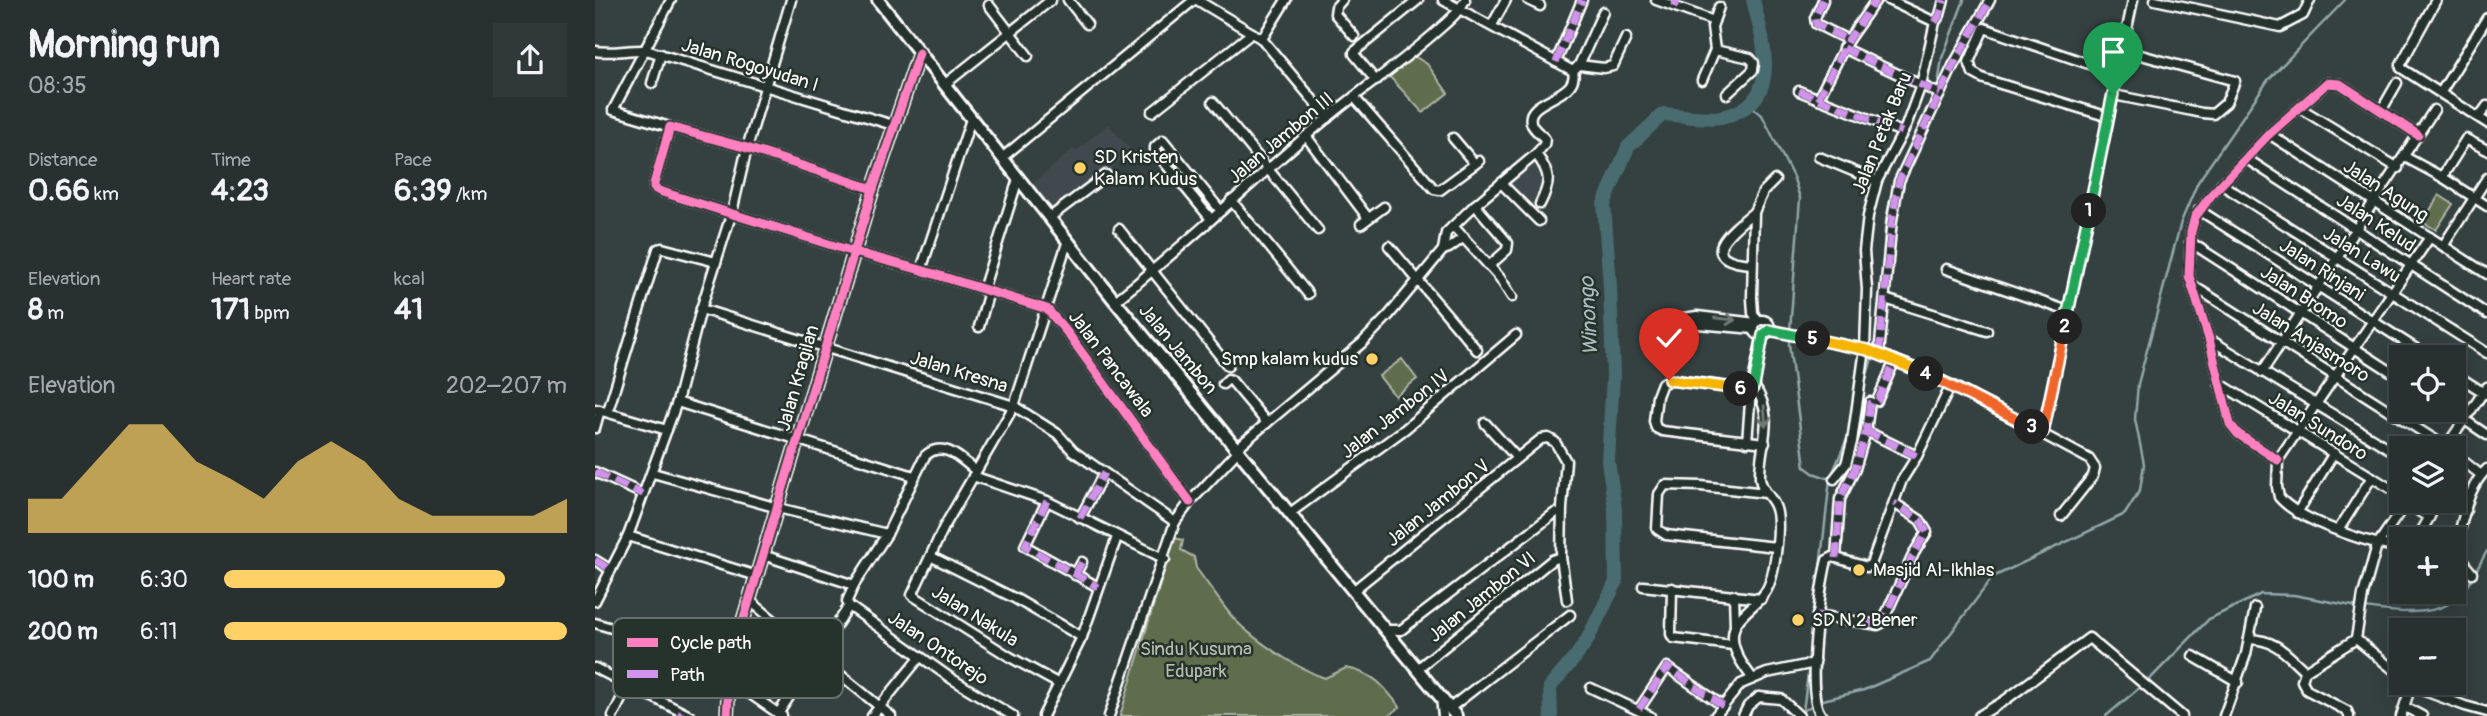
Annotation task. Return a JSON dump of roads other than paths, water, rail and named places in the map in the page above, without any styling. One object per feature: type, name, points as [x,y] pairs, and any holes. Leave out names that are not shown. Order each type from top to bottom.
[{"type":"main road","name":"Jalan Jambon","points":[[878,0],[1115,301],[1354,590],[1441,698],[1450,713]]},
{"type":"main road","name":"Jalan Kragilan","points":[[744,618],[873,189],[919,53]]},
{"type":"main road","name":"Jalan Kragilan","points":[[727,716],[728,698]]},
{"type":"street","points":[[671,0],[613,110],[873,189]]},
{"type":"street","points":[[595,601],[628,536],[677,402],[701,309],[791,0]]},
{"type":"street","points":[[944,85],[1051,0]]},
{"type":"street","points":[[1069,0],[1087,24]]},
{"type":"street","points":[[1003,157],[1195,0],[1262,39],[1328,118]]},
{"type":"street","points":[[1262,39],[1286,0]]},
{"type":"street","points":[[1376,80],[1354,52],[1418,0]]},
{"type":"street","points":[[1443,0],[1556,62],[1576,68],[1613,66],[1626,38]]},
{"type":"street","name":"Jalan Jambon III","points":[[1115,301],[1153,271],[1306,136],[1418,48],[1461,9],[1465,0]]},
{"type":"street","points":[[1492,25],[1506,0]]},
{"type":"street","points":[[1528,0],[1540,6]]},
{"type":"street","points":[[1556,62],[1582,0]]},
{"type":"street","points":[[1656,0],[1676,4],[1714,21]]},
{"type":"street","points":[[1823,0],[1815,18],[1816,24],[1848,40]]},
{"type":"street","points":[[1818,99],[1843,48],[1875,0]]},
{"type":"street","points":[[1888,0],[1903,4],[1935,22]]},
{"type":"street","name":"Jalan Petak Baru","points":[[1872,352],[1864,240],[1877,181],[1902,132],[1921,85],[1935,22],[1944,0]]},
{"type":"street","points":[[1834,479],[1846,464],[1885,299],[1896,192],[1940,94],[1990,0]]},
{"type":"street","points":[[2043,432],[2133,0]]},
{"type":"street","points":[[2155,0],[2183,3],[2280,27],[2303,15],[2310,0]]},
{"type":"street","points":[[2436,0],[2401,67],[2487,123]]},
{"type":"street","points":[[1338,1],[1336,16],[1354,36]]},
{"type":"street","points":[[989,5],[1028,56]]},
{"type":"street","points":[[1702,80],[1715,50],[1712,27],[1719,7]]},
{"type":"street","points":[[1109,716],[1165,559],[1175,522],[1238,449],[1362,343],[1419,281],[1443,250],[1444,236],[1475,205],[1545,145],[1545,139],[1532,126],[1532,113],[1572,85],[1576,68],[1603,12]]},
{"type":"street","points":[[2441,92],[2487,18]]},
{"type":"street","points":[[2109,117],[1984,79],[1973,73],[1969,62],[1984,28],[2118,74]]},
{"type":"street","points":[[1152,112],[1252,33]]},
{"type":"street","points":[[1843,48],[1940,94]]},
{"type":"street","name":"Jalan Rogoyudan I","points":[[595,51],[646,50],[894,125]]},
{"type":"street","points":[[1715,50],[1750,58],[1754,63],[1753,70],[1727,94]]},
{"type":"street","points":[[2113,94],[2213,114],[2226,103],[2235,81],[2123,50]]},
{"type":"street","points":[[652,83],[661,54]]},
{"type":"street","points":[[2278,460],[2233,430],[2188,267],[2193,224],[2199,210],[2269,134],[2331,81],[2345,87],[2418,135]]},
{"type":"street","points":[[2381,111],[2397,83]]},
{"type":"street","points":[[1799,91],[1902,132]]},
{"type":"street","points":[[1354,97],[1434,189],[1440,190],[1477,162],[1453,138]]},
{"type":"street","points":[[1213,102],[1318,230]]},
{"type":"street","points":[[2479,117],[2487,106]]},
{"type":"street","points":[[2300,108],[2398,168]]},
{"type":"street","points":[[2263,372],[2434,110]]},
{"type":"street","points":[[921,270],[971,119]]},
{"type":"street","name":"Jalan Pancawala","points":[[670,127],[654,188],[854,252],[1047,309],[1066,331],[1190,502]]},
{"type":"street","name":"Jalan Agung","points":[[2269,134],[2487,274]]},
{"type":"street","points":[[1306,136],[1365,221],[1384,207]]},
{"type":"street","points":[[2442,177],[2466,139],[2487,150]]},
{"type":"street","points":[[1211,219],[1155,151],[1155,146],[1163,140],[1221,211]]},
{"type":"street","points":[[1536,154],[1549,177],[1540,204]]},
{"type":"street","points":[[1819,157],[1877,181]]},
{"type":"street","points":[[2405,157],[2487,206]]},
{"type":"street","name":"Jalan Kelud","points":[[2247,159],[2487,314]]},
{"type":"street","points":[[1049,218],[1106,175]]},
{"type":"street","points":[[979,327],[986,290],[1018,178]]},
{"type":"street","points":[[2443,246],[2487,178]]},
{"type":"street","points":[[1775,180],[1763,192],[1754,212],[1753,313],[1757,334],[1766,333],[1872,352],[1895,360],[1951,385],[2089,459],[2095,468],[2094,476],[2061,516]]},
{"type":"street","points":[[1500,183],[1539,220]]},
{"type":"street","name":"Jalan Lawu","points":[[2221,184],[2487,353]]},
{"type":"street","points":[[1231,200],[1308,294]]},
{"type":"street","points":[[1475,205],[1508,243],[1507,250],[1489,265]]},
{"type":"street","name":"Jalan Rinjani","points":[[2199,210],[2410,345]]},
{"type":"street","points":[[1752,264],[1730,262],[1722,250],[1727,233],[1754,212]]},
{"type":"street","points":[[1454,226],[1513,297]]},
{"type":"street","points":[[1118,229],[1229,366]]},
{"type":"street","points":[[1443,250],[1464,237]]},
{"type":"street","points":[[2389,546],[2378,545],[2297,513],[2279,497],[2278,460],[2430,237]]},
{"type":"street","points":[[1068,240],[1014,406],[944,527],[932,557],[1016,599],[1082,637]]},
{"type":"street","name":"Jalan Bromo","points":[[2190,242],[2389,370]]},
{"type":"street","points":[[1389,246],[1477,350]]},
{"type":"street","points":[[595,428],[658,249],[716,262]]},
{"type":"street","points":[[1947,269],[2068,311]]},
{"type":"street","name":"Jalan Anjasmoro","points":[[2192,285],[2429,436]]},
{"type":"street","points":[[1885,299],[1987,331]]},
{"type":"street","name":"Jalan Kresna","points":[[701,309],[1014,406],[1058,434],[1073,451],[1175,522]]},
{"type":"street","points":[[1696,320],[1756,324],[1766,322],[1747,442]]},
{"type":"street","name":"Jalan Jambon IV","points":[[1290,513],[1405,429],[1515,335]]},
{"type":"street","points":[[2209,340],[2389,449]]},
{"type":"street","points":[[1836,558],[1840,499],[1855,469],[1874,402],[1895,360]]},
{"type":"street","points":[[1223,384],[1228,379],[1231,380],[1267,423]]},
{"type":"street","points":[[2466,380],[2486,391],[2466,418]]},
{"type":"street","points":[[1754,389],[1665,381],[1659,386],[1654,421],[1656,428],[1662,431],[1765,443]]},
{"type":"street","name":"Jalan Sundoro","points":[[2219,383],[2389,488]]},
{"type":"street","points":[[1822,716],[1815,705],[1810,664],[1827,560],[1830,557],[1864,567],[1870,566],[1902,480],[1917,456],[1951,385]]},
{"type":"street","points":[[1735,626],[1761,599],[1771,580],[1776,547],[1777,512],[1760,481],[1766,410],[1754,389]]},
{"type":"street","points":[[677,402],[914,476]]},
{"type":"street","points":[[601,410],[667,430]]},
{"type":"street","points":[[2466,420],[2487,435]]},
{"type":"street","points":[[1485,424],[1517,458]]},
{"type":"street","points":[[1866,431],[1917,456]]},
{"type":"street","name":"Jalan Jambon VI","points":[[1417,669],[1552,560],[1561,557],[1566,461],[1555,442],[1548,438],[1541,439]]},
{"type":"street","name":"Jalan Jambon V","points":[[1354,590],[1541,439]]},
{"type":"street","points":[[840,618],[854,585],[887,534],[914,476],[930,452],[943,449],[952,452],[974,473],[1047,501],[1165,559]]},
{"type":"street","points":[[2297,513],[2334,453]]},
{"type":"street","points":[[2466,461],[2484,472],[2473,487],[2466,510]]},
{"type":"street","points":[[595,472],[643,494]]},
{"type":"street","points":[[653,473],[778,508],[887,534]]},
{"type":"street","points":[[1080,518],[1104,473]]},
{"type":"street","points":[[2339,529],[2372,477]]},
{"type":"street","points":[[1766,493],[1665,485],[1659,494],[1657,529],[1663,535],[1776,547]]},
{"type":"street","points":[[1047,501],[1025,546],[1098,587]]},
{"type":"street","points":[[1817,615],[1878,625],[1882,623],[1914,553],[1927,532],[1920,520],[1894,503]]},
{"type":"street","points":[[1385,630],[1401,630],[1555,513]]},
{"type":"street","points":[[2357,639],[2363,595],[2378,545],[2397,513]]},
{"type":"street","name":"Jalan Sundoro","points":[[2423,513],[2429,518]]},
{"type":"street","points":[[2424,527],[2432,513]]},
{"type":"street","points":[[628,536],[757,576]]},
{"type":"street","points":[[1042,716],[1082,637],[1117,537]]},
{"type":"street","points":[[763,555],[854,585]]},
{"type":"street","name":"Jalan Nakula","points":[[932,557],[913,596],[1010,657],[1059,684]]},
{"type":"street","points":[[1561,557],[1567,600]]},
{"type":"street","points":[[595,560],[611,569]]},
{"type":"street","points":[[1075,575],[1082,562]]},
{"type":"street","points":[[2466,566],[2472,573]]},
{"type":"street","points":[[1643,586],[1761,599]]},
{"type":"street","points":[[1672,588],[1673,638],[1733,645]]},
{"type":"street","points":[[1734,595],[1733,645],[1759,697]]},
{"type":"street","points":[[749,600],[771,618]]},
{"type":"street","name":"Jalan Ontorejo","points":[[848,605],[920,657],[1013,716]]},
{"type":"street","points":[[2224,716],[2238,682],[2255,608]]},
{"type":"street","points":[[1450,713],[1570,615]]},
{"type":"street","points":[[595,623],[613,628]]},
{"type":"street","points":[[1979,716],[2004,701],[2089,638],[2182,716]]},
{"type":"street","points":[[2249,639],[2277,645],[2305,671]]},
{"type":"street","points":[[2349,716],[2347,711],[2307,690],[2302,681],[2305,671],[2357,639]]},
{"type":"street","points":[[2357,639],[2389,666]]},
{"type":"street","points":[[2193,656],[2238,682]]},
{"type":"street","points":[[872,716],[920,657]]},
{"type":"street","points":[[1715,716],[1735,691],[1750,680],[1810,664]]},
{"type":"street","points":[[1639,709],[1668,667],[1723,706]]},
{"type":"street","points":[[595,668],[613,677]]},
{"type":"street","points":[[843,677],[891,716]]},
{"type":"street","points":[[1591,688],[1650,716]]},
{"type":"street","points":[[1735,691],[1748,706]]},
{"type":"street","points":[[2401,716],[2408,695]]},
{"type":"street","points":[[2438,695],[2487,712]]},
{"type":"street","points":[[1743,716],[1748,706],[1759,697],[1781,699],[1799,716]]},
{"type":"street","points":[[613,716],[622,698]]},
{"type":"street","points":[[652,698],[684,715]]},
{"type":"street","points":[[756,698],[780,715],[791,698]]},
{"type":"street","points":[[2405,707],[2422,716]]},
{"type":"waterway","name":"Winongo","points":[[1551,716],[1550,687],[1587,640],[1616,582],[1615,509],[1608,461],[1613,376],[1604,204],[1628,147],[1663,114],[1716,118],[1742,110],[1755,99],[1765,70],[1762,35],[1753,0]]},
{"type":"waterway","points":[[1937,92],[1942,58],[1964,0]]},
{"type":"waterway","points":[[1819,701],[1864,690],[1930,661],[1993,577],[2125,514],[2140,490],[2144,464],[2135,419],[2138,384],[2181,222],[2198,182],[2268,80],[2345,0]]},
{"type":"waterway","points":[[1750,106],[1762,115],[1794,179],[1800,198],[1789,344],[1805,467],[1830,479]]},
{"type":"waterway","points":[[1909,151],[1927,107]]},
{"type":"waterway","points":[[1883,273],[1887,217],[1895,186]]},
{"type":"waterway","points":[[1874,349],[1877,331]]},
{"type":"waterway","points":[[1862,393],[1873,355]]},
{"type":"waterway","points":[[1818,586],[1830,479],[1851,429]]},
{"type":"waterway","points":[[2365,608],[2416,612],[2452,602],[2472,579],[2487,551]]},
{"type":"waterway","points":[[2106,716],[2152,677],[2209,619],[2261,594],[2294,595],[2358,607]]},
{"type":"waterway","points":[[1803,711],[1811,651]]},
{"type":"waterway","points":[[1803,711],[1811,706]]},
{"type":"place","name":"SD Kristen Kalam Kudus","points":[[1080,168]]},
{"type":"place","name":"Smp kalam kudus","points":[[1372,359]]},
{"type":"place","name":"Masjid Al-Ikhlas","points":[[1859,570]]},
{"type":"place","name":"SD N 2 Bener","points":[[1798,620]]},
{"type":"park label","name":"Sindu Kusuma Edupark","points":[[1196,660]]}]
